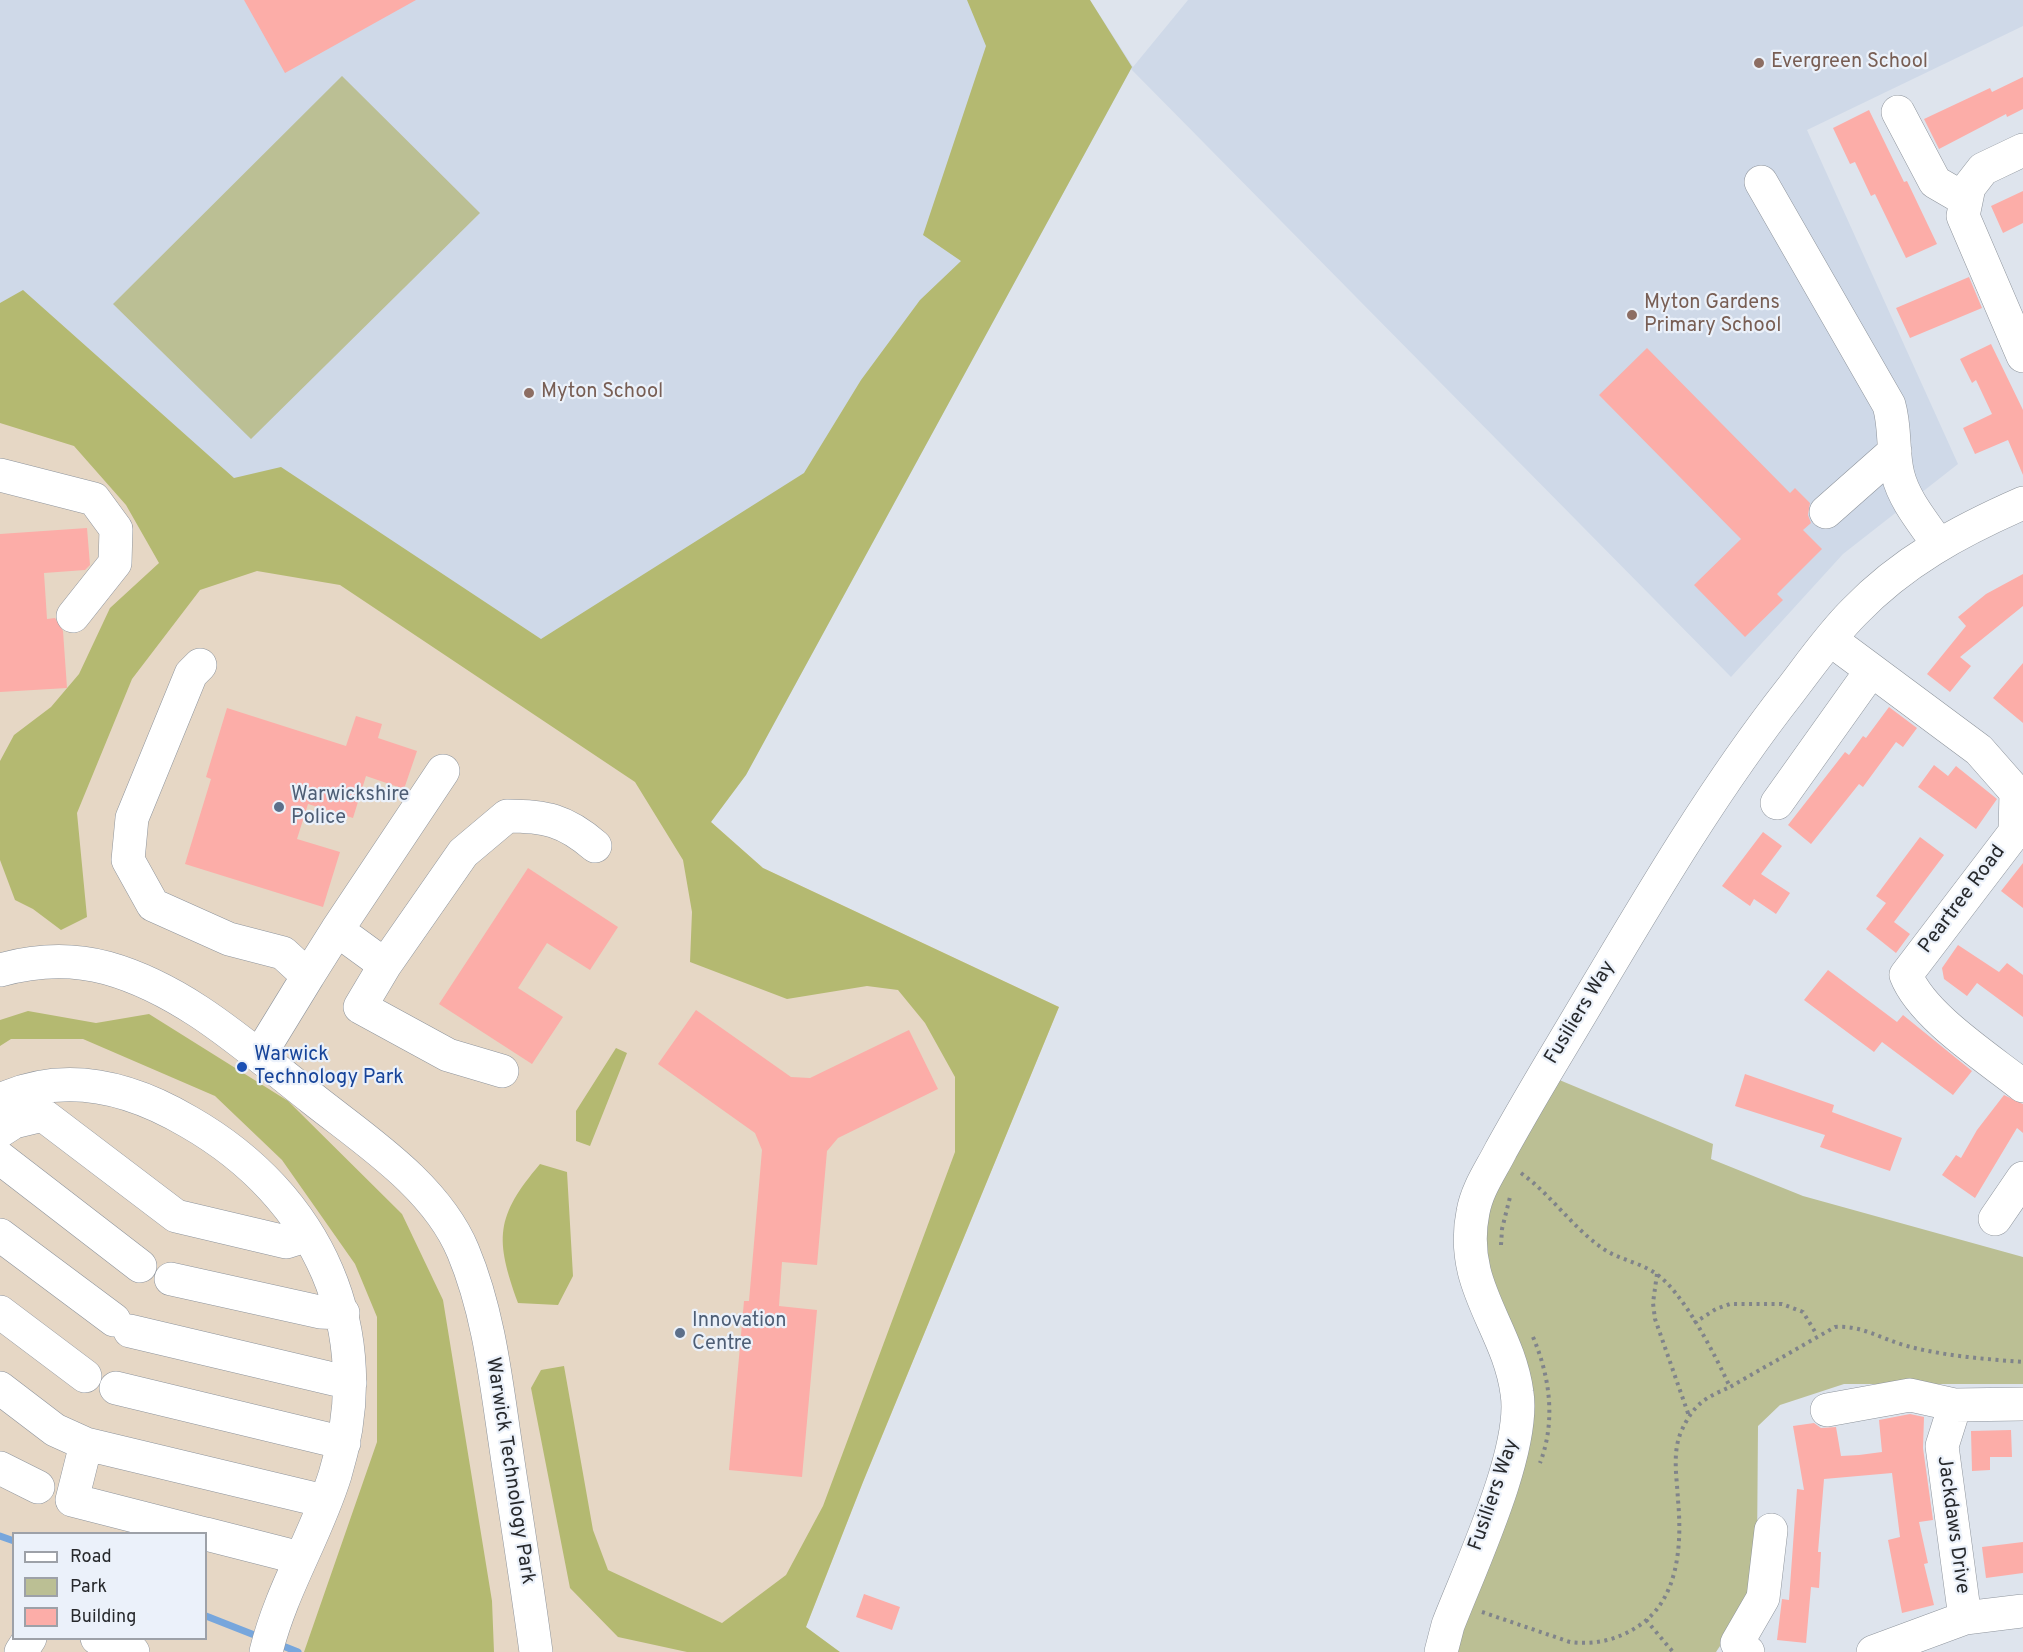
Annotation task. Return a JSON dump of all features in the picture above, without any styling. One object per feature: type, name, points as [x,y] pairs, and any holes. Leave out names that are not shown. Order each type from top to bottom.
[{"type":"street","points":[[1898,112],[1935,182],[1966,200]]},
{"type":"street","points":[[2023,150],[1983,169],[1969,187],[1964,216],[2023,356]]},
{"type":"street","points":[[1761,182],[1889,405],[1894,423],[1894,451],[1898,478],[1938,544]]},
{"type":"street","points":[[1827,512],[1894,451]]},
{"type":"street","points":[[0,475],[94,499],[116,529],[115,562],[73,616]]},
{"type":"street","name":"Fusiliers Way","points":[[1441,1652],[1448,1625],[1511,1454],[1518,1423],[1517,1394],[1510,1366],[1473,1275],[1471,1224],[1479,1192],[1522,1113],[1714,795],[1773,713],[1852,614],[1908,564],[1938,544],[2023,503]]},
{"type":"street","name":"Peartree Road","points":[[1831,640],[1979,750],[2016,792],[2015,832],[1906,975],[1912,990],[1934,1014],[2023,1086]]},
{"type":"street","points":[[200,665],[191,674],[132,818],[128,860],[153,905],[229,939],[283,953],[308,975]]},
{"type":"street","points":[[1778,804],[1871,671]]},
{"type":"street","points":[[259,1056],[337,930],[443,771]]},
{"type":"street","points":[[502,1071],[448,1055],[360,1007],[385,964],[463,853],[507,816],[556,820],[579,832],[595,846]]},
{"type":"street","points":[[337,930],[385,964]]},
{"type":"street","name":"Warwick Technology Park","points":[[0,969],[32,962],[62,961],[108,968],[156,986],[223,1027],[388,1157],[420,1189],[447,1222],[462,1248],[473,1275],[490,1343],[536,1652]]},
{"type":"street","points":[[0,1100],[45,1086],[75,1084],[115,1089],[156,1104],[199,1128],[251,1165],[276,1190],[320,1253],[343,1313],[348,1338],[351,1383],[344,1443],[324,1501],[268,1642]]},
{"type":"street","points":[[0,1131],[14,1122],[43,1115],[176,1216],[286,1242],[308,1234]]},
{"type":"street","points":[[0,1158],[140,1266]]},
{"type":"street","points":[[1995,1219],[2023,1178]]},
{"type":"street","points":[[0,1235],[122,1325],[351,1383]]},
{"type":"street","points":[[171,1279],[320,1312],[343,1313]]},
{"type":"street","points":[[0,1312],[85,1376]]},
{"type":"street","points":[[0,1388],[55,1430],[86,1444],[324,1501]]},
{"type":"street","points":[[116,1388],[344,1443]]},
{"type":"street","points":[[1827,1410],[1910,1395],[1955,1405],[2010,1404]]},
{"type":"street","name":"Jackdaws Drive","points":[[1955,1405],[1942,1446],[1965,1618]]},
{"type":"street","points":[[86,1444],[72,1500],[197,1532]]},
{"type":"street","points":[[0,1468],[38,1487]]},
{"type":"street","points":[[1739,1649],[1762,1598],[1772,1530]]},
{"type":"street","points":[[207,1535],[300,1558]]},
{"type":"street","points":[[1874,1652],[1965,1618],[2023,1611]]},
{"type":"street","points":[[102,1640],[133,1652]]},
{"type":"path","points":[[1516,1184],[1526,1164]]},
{"type":"path","points":[[1521,1173],[1549,1196],[1597,1245],[1657,1275],[1672,1288],[1730,1387]]},
{"type":"path","points":[[1502,1256],[1502,1229],[1511,1194]]},
{"type":"path","points":[[1657,1275],[1653,1303],[1655,1319],[1689,1417]]},
{"type":"path","points":[[1694,1323],[1716,1309],[1730,1304],[1782,1304],[1803,1312],[1817,1335]]},
{"type":"path","points":[[1482,1612],[1570,1642],[1583,1643],[1618,1638],[1646,1620],[1663,1603],[1674,1571],[1679,1535],[1676,1453],[1680,1434],[1689,1417],[1703,1399],[1730,1387],[1817,1335],[1835,1327],[1852,1326],[1921,1349],[2023,1362]]},
{"type":"path","points":[[1529,1328],[1542,1359],[1549,1391],[1546,1441],[1539,1466]]},
{"type":"path","points":[[1478,1622],[1485,1603]]},
{"type":"path","points":[[1646,1620],[1673,1652]]},
{"type":"shaded area","name":"Myton School","points":[[0,0],[1090,0],[1133,67],[1188,0],[2023,0],[2023,26],[1807,130],[1958,464],[1843,554],[1731,677],[1131,69],[746,775],[711,822],[284,488],[240,529],[0,303]]},
{"type":"shaded area","name":"Warwick Technology Park","points":[[0,303],[284,488],[711,822],[763,868],[1059,1007],[863,1482],[796,1652],[0,1652]]},
{"type":"green space","points":[[967,0],[1090,0],[1132,67],[746,775],[711,822],[763,868],[1059,1007],[863,1482],[806,1627],[840,1652],[687,1652],[618,1637],[570,1588],[531,1388],[541,1370],[564,1366],[593,1530],[608,1570],[722,1623],[786,1575],[823,1506],[955,1152],[955,1077],[925,1023],[898,990],[867,986],[787,999],[690,962],[692,912],[683,860],[635,782],[340,585],[257,571],[200,590],[132,679],[77,813],[87,917],[61,930],[33,909],[15,900],[0,860],[0,761],[14,735],[51,707],[79,674],[110,608],[159,563],[126,505],[74,446],[0,423],[0,303],[23,290],[234,478],[281,467],[541,639],[804,473],[861,380],[920,300],[961,261],[923,235],[986,46]]},
{"type":"green space","points":[[342,76],[480,213],[251,439],[113,304]]},
{"type":"green space","points":[[28,1011],[96,1023],[149,1014],[288,1101],[402,1214],[443,1300],[492,1601],[494,1652],[304,1652],[377,1442],[377,1317],[355,1264],[282,1160],[215,1096],[83,1039],[11,1039],[0,1046],[0,1020]]},
{"type":"green space","points":[[616,1048],[627,1053],[590,1146],[576,1141],[576,1111]]},
{"type":"green space","points":[[1545,1074],[1713,1144],[1711,1159],[1803,1196],[2023,1257],[2023,1384],[1844,1384],[1780,1405],[1758,1426],[1757,1550],[1752,1598],[1716,1652],[1441,1652],[1518,1423],[1471,1242]]},
{"type":"green space","points":[[540,1164],[567,1172],[573,1276],[558,1305],[518,1303],[505,1262],[503,1229],[507,1214],[514,1199]]},
{"type":"building","points":[[244,0],[416,0],[285,73]]},
{"type":"building","points":[[2023,77],[2023,109],[2007,117],[2006,114],[1939,149],[1924,119],[1990,88],[1992,92]]},
{"type":"building","points":[[1869,110],[1937,244],[1906,258],[1875,194],[1871,196],[1855,162],[1850,164],[1833,128]]},
{"type":"building","points":[[2023,191],[2023,223],[2003,233],[1991,206]]},
{"type":"building","points":[[1969,277],[1982,308],[1910,338],[1896,308]]},
{"type":"building","points":[[1991,344],[2023,410],[2023,475],[2008,440],[1975,454],[1963,428],[1992,414],[1976,380],[1972,383],[1960,359]]},
{"type":"building","name":"Myton Gardens Primary School","points":[[1647,348],[1790,493],[1795,488],[1810,503],[1808,515],[1811,523],[1803,530],[1822,549],[1777,594],[1783,600],[1745,637],[1694,585],[1741,539],[1599,395]]},
{"type":"building","points":[[87,528],[90,565],[85,570],[44,573],[47,619],[55,618],[63,631],[67,688],[0,692],[0,534]]},
{"type":"building","points":[[2023,574],[2023,606],[1960,657],[1971,666],[1950,692],[1927,674],[1966,626],[1958,617],[1986,594]]},
{"type":"building","points":[[2023,663],[2023,723],[1993,698]]},
{"type":"building","points":[[1889,707],[1917,728],[1903,747],[1896,742],[1863,787],[1859,784],[1811,844],[1788,825],[1845,752],[1849,755],[1863,736],[1866,738]]},
{"type":"building","name":"Warwickshire Police","points":[[227,708],[346,746],[356,716],[382,724],[378,738],[417,751],[404,789],[366,776],[353,818],[308,804],[297,839],[340,852],[323,907],[185,864],[211,779],[206,777]]},
{"type":"building","points":[[1934,765],[1948,776],[1956,766],[1997,799],[1976,829],[1918,787]]},
{"type":"building","points":[[1763,832],[1782,846],[1761,874],[1790,893],[1776,914],[1754,899],[1750,906],[1722,886]]},
{"type":"building","points":[[1920,837],[1944,855],[1894,922],[1910,934],[1896,953],[1866,929],[1886,903],[1876,896]]},
{"type":"building","points":[[2023,863],[2023,908],[2001,891]]},
{"type":"building","points":[[528,868],[618,927],[590,970],[547,943],[518,988],[563,1017],[532,1064],[439,1004]]},
{"type":"building","points":[[1958,945],[1999,972],[2007,963],[2023,975],[2023,1017],[1977,983],[1967,996],[1944,979],[1942,968]]},
{"type":"building","points":[[1828,970],[1897,1022],[1903,1015],[1972,1071],[1953,1095],[1882,1042],[1874,1052],[1804,1000]]},
{"type":"building","points":[[696,1010],[791,1077],[810,1078],[909,1030],[938,1089],[838,1138],[827,1151],[817,1265],[782,1262],[779,1306],[817,1310],[802,1477],[729,1470],[744,1301],[749,1301],[762,1150],[755,1133],[658,1064]]},
{"type":"building","points":[[1745,1074],[1834,1105],[1832,1112],[1902,1138],[1890,1171],[1820,1147],[1825,1135],[1735,1106]]},
{"type":"building","points":[[2004,1095],[2023,1104],[2023,1133],[2017,1128],[1975,1198],[1942,1175],[1956,1155],[1961,1158],[1977,1130]]},
{"type":"building","points":[[1910,1414],[1924,1417],[1923,1448],[1933,1520],[1919,1522],[1928,1563],[1924,1564],[1934,1605],[1902,1613],[1888,1540],[1900,1537],[1892,1473],[1824,1479],[1818,1552],[1821,1552],[1819,1588],[1811,1587],[1806,1643],[1777,1640],[1782,1599],[1789,1600],[1797,1489],[1804,1490],[1793,1426],[1814,1423],[1821,1428],[1836,1427],[1841,1456],[1859,1455],[1882,1452],[1879,1420]]},
{"type":"building","points":[[2011,1430],[2012,1457],[1990,1457],[1990,1470],[1972,1471],[1971,1431]]},
{"type":"building","points":[[2023,1542],[2023,1573],[1986,1578],[1982,1547]]},
{"type":"building","points":[[864,1594],[900,1607],[892,1630],[856,1617]]},
{"type":"waterway","points":[[0,1536],[12,1540]]},
{"type":"waterway","points":[[207,1616],[262,1638]]},
{"type":"waterway","points":[[278,1644],[298,1652]]},
{"type":"place","name":"Evergreen School","points":[[1759,63]]},
{"type":"place","name":"Myton Gardens Primary School","points":[[1632,315]]},
{"type":"place","name":"Myton School","points":[[529,393]]},
{"type":"place","name":"Warwickshire Police","points":[[279,807]]},
{"type":"place","name":"Warwick Technology Park","points":[[242,1067]]},
{"type":"place","name":"Innovation Centre","points":[[680,1333]]}]
